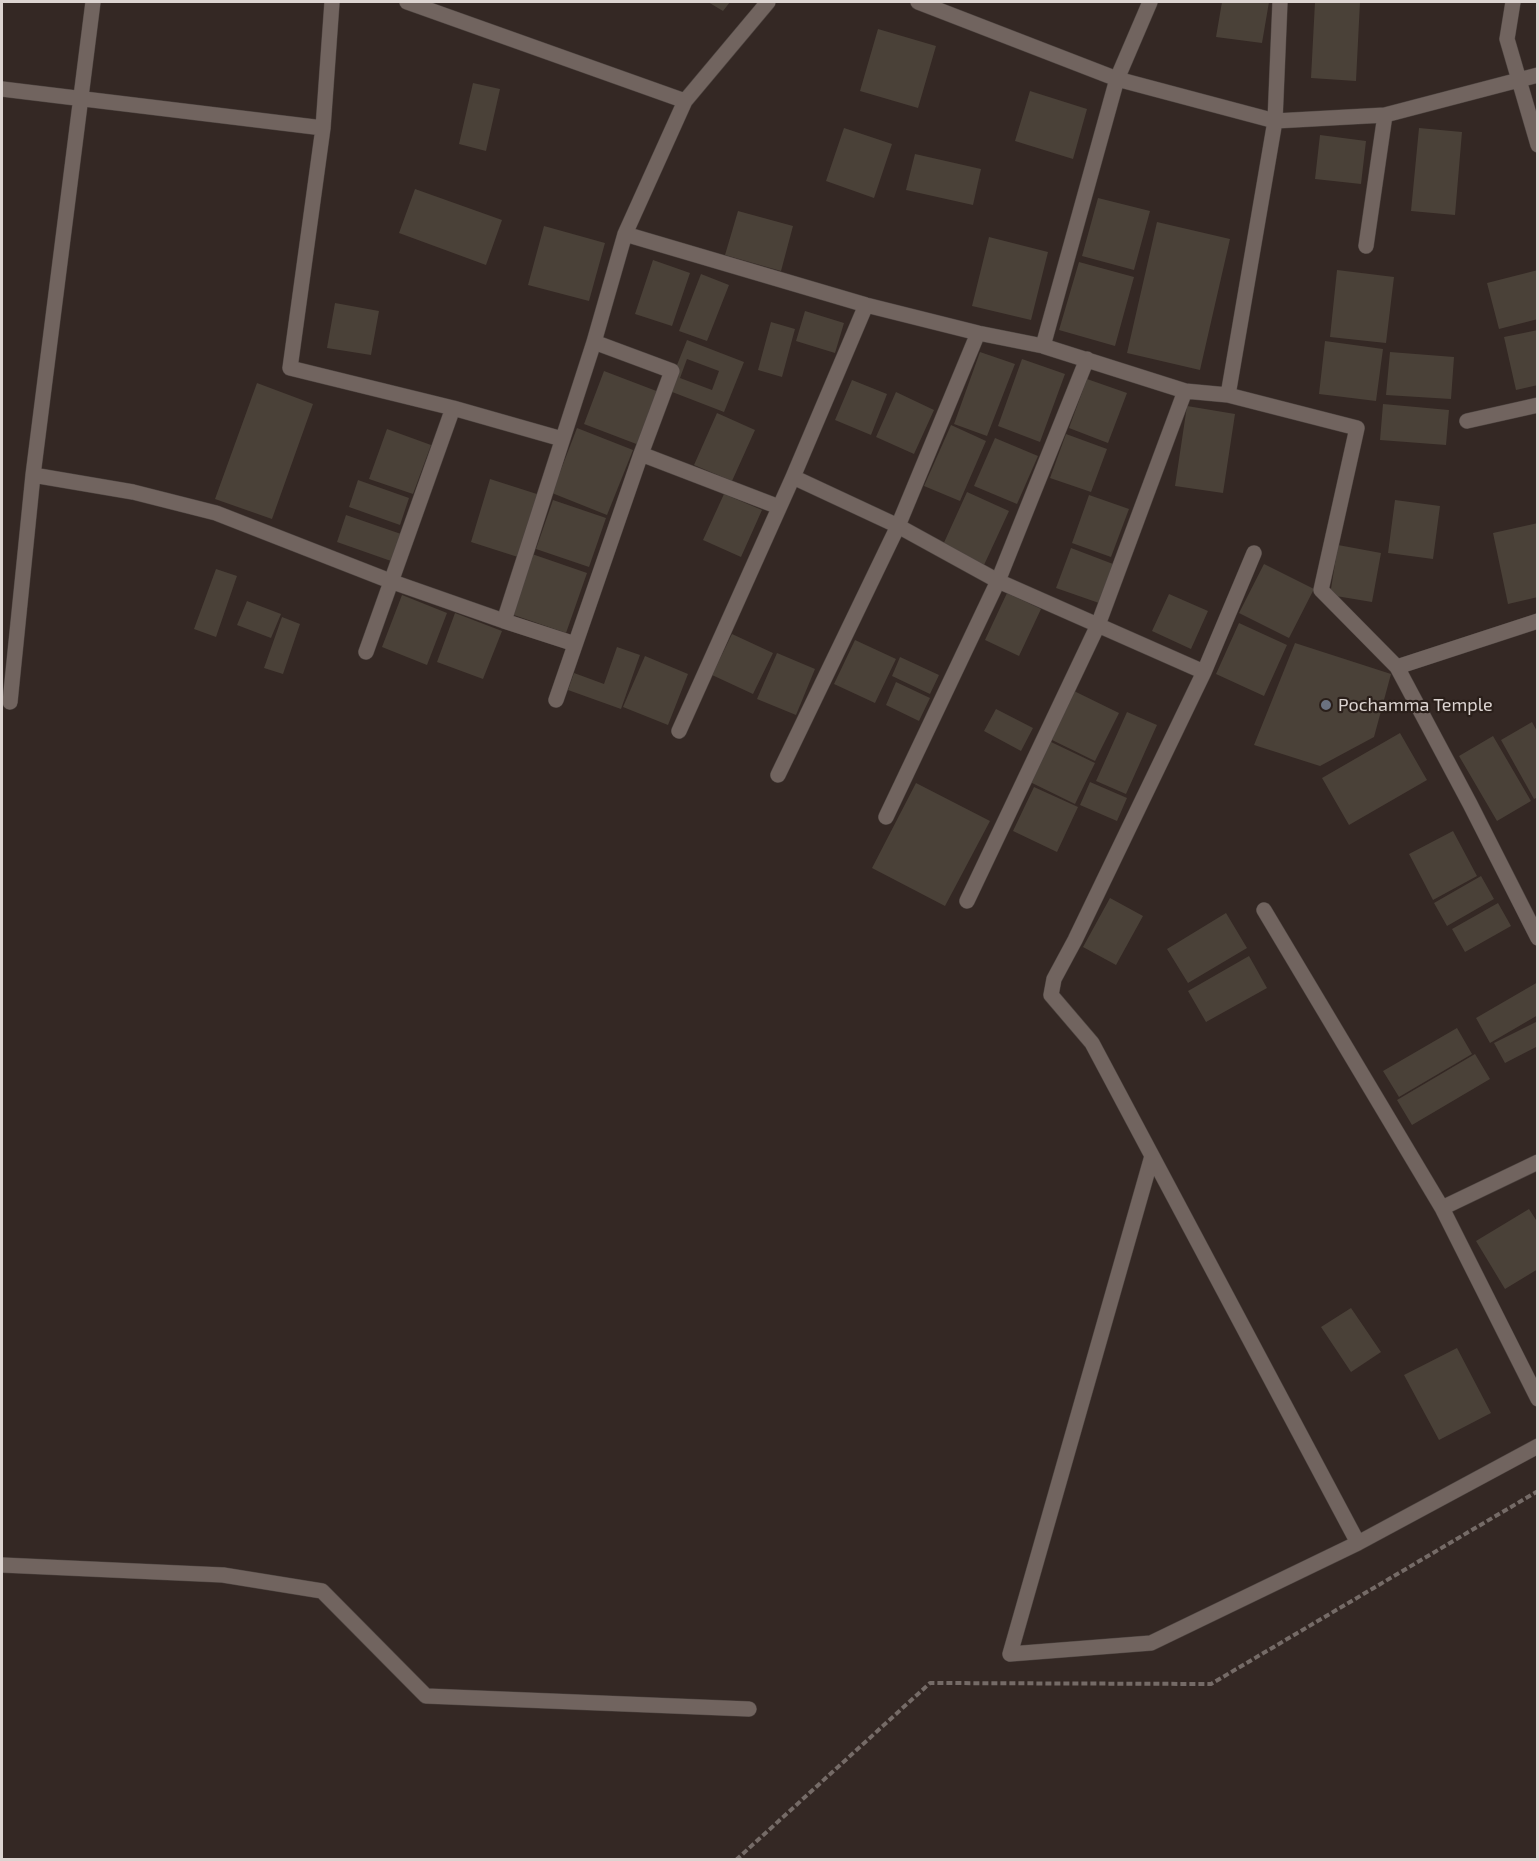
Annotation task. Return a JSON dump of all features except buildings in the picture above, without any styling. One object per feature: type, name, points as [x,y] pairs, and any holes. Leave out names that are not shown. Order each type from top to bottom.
[{"type":"street","points":[[10,702],[33,475],[93,2]]},
{"type":"street","points":[[332,2],[323,128],[290,368],[453,408],[562,439]]},
{"type":"street","points":[[407,2],[685,101]]},
{"type":"street","points":[[504,621],[594,342],[625,234],[685,101],[768,2]]},
{"type":"street","points":[[918,2],[1117,79],[1275,121],[1385,115],[1538,75]]},
{"type":"street","points":[[1042,346],[1117,79],[1150,2]]},
{"type":"street","points":[[1227,395],[1275,121],[1280,2]]},
{"type":"street","points":[[1512,2],[1507,39],[1538,145]]},
{"type":"street","points":[[2,89],[323,128]]},
{"type":"street","points":[[1366,246],[1385,115]]},
{"type":"street","points":[[625,234],[866,305],[978,333],[1042,346],[1185,391],[1227,395],[1357,428],[1321,590],[1397,667],[1537,935]]},
{"type":"street","points":[[679,731],[793,477],[866,305]]},
{"type":"street","points":[[778,775],[898,526],[978,333]]},
{"type":"street","points":[[556,700],[672,371],[594,342]]},
{"type":"street","points":[[886,817],[998,581],[1087,359]]},
{"type":"street","points":[[967,901],[1098,625],[1185,391]]},
{"type":"street","points":[[1467,421],[1538,405]]},
{"type":"street","points":[[366,652],[453,408]]},
{"type":"street","points":[[641,454],[779,507]]},
{"type":"street","points":[[33,475],[133,492],[216,513],[390,581],[575,644]]},
{"type":"street","points":[[793,477],[898,526],[998,581],[1204,672]]},
{"type":"street","points":[[1254,553],[1204,672],[1054,979],[1052,994],[1092,1043],[1358,1543]]},
{"type":"street","points":[[1397,667],[1538,621]]},
{"type":"street","points":[[1264,910],[1442,1208],[1538,1399]]},
{"type":"street","points":[[1152,1156],[1010,1654],[1151,1643],[1358,1543],[1538,1446]]},
{"type":"street","points":[[1442,1208],[1538,1162]]},
{"type":"street","points":[[2,1565],[223,1575],[322,1591],[426,1696],[749,1709]]},
{"type":"path","points":[[736,1860],[930,1683],[1211,1684],[1538,1491]]},
{"type":"place","name":"Pochamma Temple","points":[[1326,705]]}]
